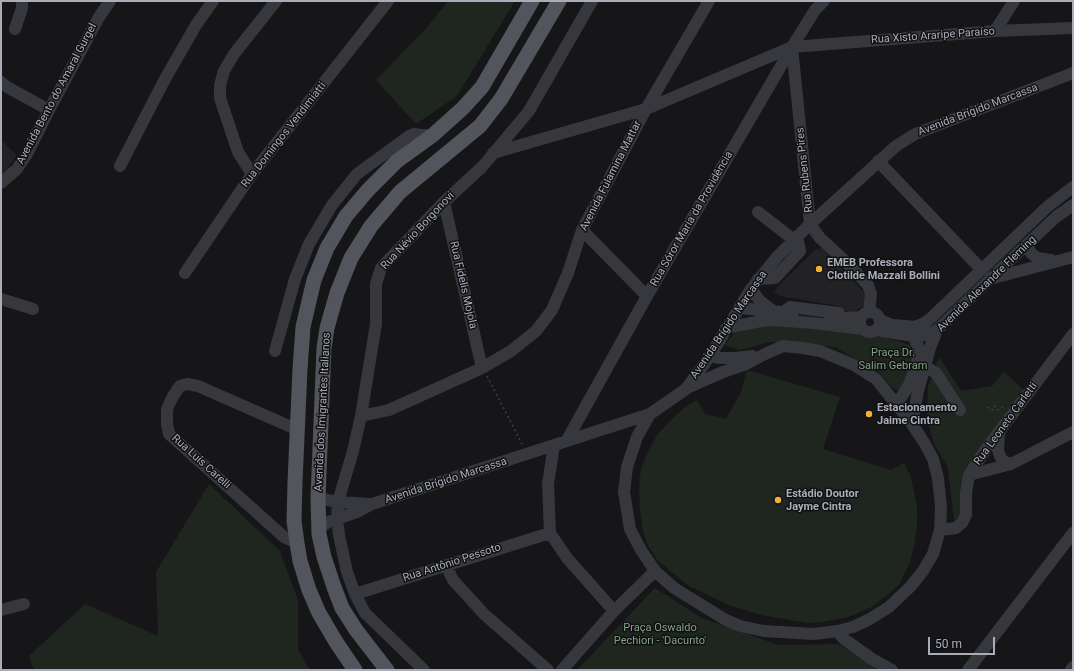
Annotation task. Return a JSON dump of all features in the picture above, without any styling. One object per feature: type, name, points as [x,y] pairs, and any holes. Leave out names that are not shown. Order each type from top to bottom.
[{"type":"main road","points":[[355,670],[332,637],[319,613],[309,590],[296,543],[295,505],[303,327],[314,280],[327,248],[346,216],[368,190],[397,161],[433,135],[464,108],[482,87],[532,1]]},
{"type":"main road","name":"Avenida dos Imigrantes Italianos","points":[[387,670],[352,625],[342,608],[324,557],[319,528],[318,498],[324,348],[327,328],[337,293],[350,258],[371,226],[400,192],[480,126],[505,93],[559,1]]},
{"type":"main road","points":[[303,327],[315,326],[320,329],[323,335],[324,348]]},
{"type":"main road","points":[[332,637],[352,625]]},
{"type":"street","points":[[15,30],[22,8],[22,1]]},
{"type":"street","points":[[98,1],[99,17]]},
{"type":"street","name":"Avenida Bento do Amaral Gurgel","points":[[1,183],[17,169],[24,158],[99,17],[110,1]]},
{"type":"street","points":[[120,166],[165,79],[196,25],[213,1]]},
{"type":"street","points":[[252,174],[238,152],[220,98],[220,85],[224,72],[234,54],[276,1]]},
{"type":"street","name":"Rua Domingos Vendimiatti","points":[[185,273],[252,174],[388,1]]},
{"type":"street","name":"Rua Névio Borgonovi","points":[[424,670],[366,613],[355,594],[347,572],[337,519],[338,502],[361,416],[376,324],[376,284],[381,268],[444,202],[482,167],[529,111],[592,1]]},
{"type":"street","name":"Avenida Fulamina Mattar","points":[[361,416],[389,410],[482,368],[511,351],[536,331],[552,310],[568,273],[582,230],[646,109],[709,1]]},
{"type":"street","name":"Rua Sóror Maria da Providência","points":[[567,440],[647,296],[792,47],[815,10],[824,1]]},
{"type":"street","points":[[995,31],[1014,1]]},
{"type":"street","name":"Rua Xisto Araripe Paraíso","points":[[493,154],[646,109],[792,47],[995,31],[1073,28]]},
{"type":"street","name":"Rua Rubens Pires","points":[[792,47],[810,224],[820,238],[868,285],[871,294],[865,319]]},
{"type":"street","name":"Avenida Brígido Marcassa","points":[[319,528],[328,522],[357,512],[372,504],[650,414],[686,389],[710,356],[726,328],[758,279],[775,278],[800,251],[796,238],[896,146],[916,134],[1073,73]]},
{"type":"street","points":[[1,82],[7,87],[49,110]]},
{"type":"street","points":[[275,351],[295,279],[309,244],[332,205],[357,174],[409,136],[414,134],[421,136],[433,135]]},
{"type":"street","points":[[878,161],[986,274],[1073,257]]},
{"type":"street","name":"Avenida Alexandre Fleming","points":[[912,424],[918,391],[937,330],[1047,207],[1073,187]]},
{"type":"street","name":"Rua Fidelis Mojola","points":[[444,202],[482,368]]},
{"type":"street","name":"Avenida Alexandre Fleming","points":[[879,324],[914,327],[923,324],[986,274],[1027,245],[1056,218],[1073,205]]},
{"type":"street","points":[[1047,207],[1056,218]]},
{"type":"street","points":[[758,212],[796,238]]},
{"type":"street","points":[[582,230],[647,296]]},
{"type":"street","points":[[1027,245],[1031,254],[1037,258],[1058,260]]},
{"type":"street","points":[[751,289],[760,301],[778,312]]},
{"type":"street","points":[[1,299],[33,309]]},
{"type":"street","points":[[739,308],[865,319]]},
{"type":"street","points":[[726,328],[772,320],[813,323],[865,319],[878,315],[879,324],[882,331],[913,336],[926,335],[937,330]]},
{"type":"street","points":[[865,319],[869,332],[879,324]]},
{"type":"street","name":"Rua Leoneto Carletti","points":[[940,530],[956,528],[962,523],[966,515],[966,493],[970,475],[986,449],[1073,334]]},
{"type":"street","points":[[897,404],[909,385],[919,354],[918,346],[913,336]]},
{"type":"street","points":[[650,414],[637,436],[627,467],[624,492],[630,529],[641,550],[655,571],[674,588],[726,620],[740,626],[764,631],[814,634],[837,631],[870,619],[889,606],[911,586],[923,571],[933,554],[940,530],[942,507],[936,468],[925,444],[912,424],[876,379],[854,365],[820,351],[783,346],[746,364],[723,372],[686,389]]},
{"type":"street","points":[[710,356],[720,358],[736,358],[765,354]]},
{"type":"street","points":[[925,366],[936,373],[960,410]]},
{"type":"street","name":"Rua Luís Carelli","points":[[296,543],[284,537],[170,434],[167,424],[167,408],[180,386],[187,384],[198,386],[298,430]]},
{"type":"street","points":[[970,475],[1011,464],[1073,432]]},
{"type":"street","points":[[999,433],[998,450],[1000,456],[1003,461],[1011,464]]},
{"type":"street","points":[[554,445],[548,484],[550,533],[567,558],[614,611]]},
{"type":"street","name":"Avenida Brígido Marcassa","points":[[318,498],[338,502],[372,504]]},
{"type":"street","name":"Rua Antônio Pessoto","points":[[355,594],[550,533]]},
{"type":"street","points":[[968,670],[1073,533]]},
{"type":"street","points":[[446,565],[453,580],[484,614],[548,670]]},
{"type":"street","points":[[562,670],[614,611],[655,571]]},
{"type":"street","points":[[1,610],[24,604]]},
{"type":"street","points":[[837,631],[844,640],[872,659],[892,670]]},
{"type":"path","points":[[482,368],[527,455]]},
{"type":"path","points":[[987,407],[992,410],[994,406],[999,410],[1003,406],[1008,409],[1013,402],[1019,406]]},
{"type":"shaded area","points":[[1,140],[17,155],[6,171],[1,175]]},
{"type":"shaded area","name":"EMEB Professora Clotilde Mazzali Bollini","points":[[822,248],[863,291],[865,302],[862,307],[850,312],[838,306],[780,296],[774,292],[777,287],[815,250]]},
{"type":"green space","points":[[448,1],[515,1],[457,96],[416,124],[376,80],[429,25]]},
{"type":"green space","name":"Praça Dr. Salim Gebram","points":[[770,325],[874,334],[911,345],[912,358],[906,380],[899,391],[891,387],[880,373],[835,347],[771,342],[740,350],[724,345],[735,332]]},
{"type":"green space","points":[[939,357],[961,391],[992,386],[1004,372],[1025,391],[973,464],[959,523],[955,523],[954,520],[948,468],[934,444],[927,420],[928,387]]},
{"type":"green space","name":"Estádio Doutor Jayme Cintra","points":[[747,370],[840,397],[823,449],[891,470],[904,463],[910,475],[917,508],[917,527],[914,546],[910,562],[899,585],[870,608],[848,617],[823,622],[807,623],[761,615],[729,605],[689,586],[658,561],[648,546],[643,532],[639,488],[641,468],[657,435],[684,408],[697,400],[705,414],[726,419],[741,392]]},
{"type":"green space","points":[[209,484],[280,551],[298,600],[298,649],[310,670],[34,670],[29,656],[85,604],[158,636],[156,572]]},
{"type":"green space","name":"Praça Oswaldo Pechiori - 'Dacunto'","points":[[655,588],[702,618],[779,645],[838,644],[882,670],[577,670]]},
{"type":"place","name":"EMEB Professora Clotilde Mazzali Bollini","points":[[819,269]]},
{"type":"place","name":"Estacionamento Jaime Cintra","points":[[869,414]]},
{"type":"place","name":"Estádio Doutor Jayme Cintra","points":[[778,500]]}]
